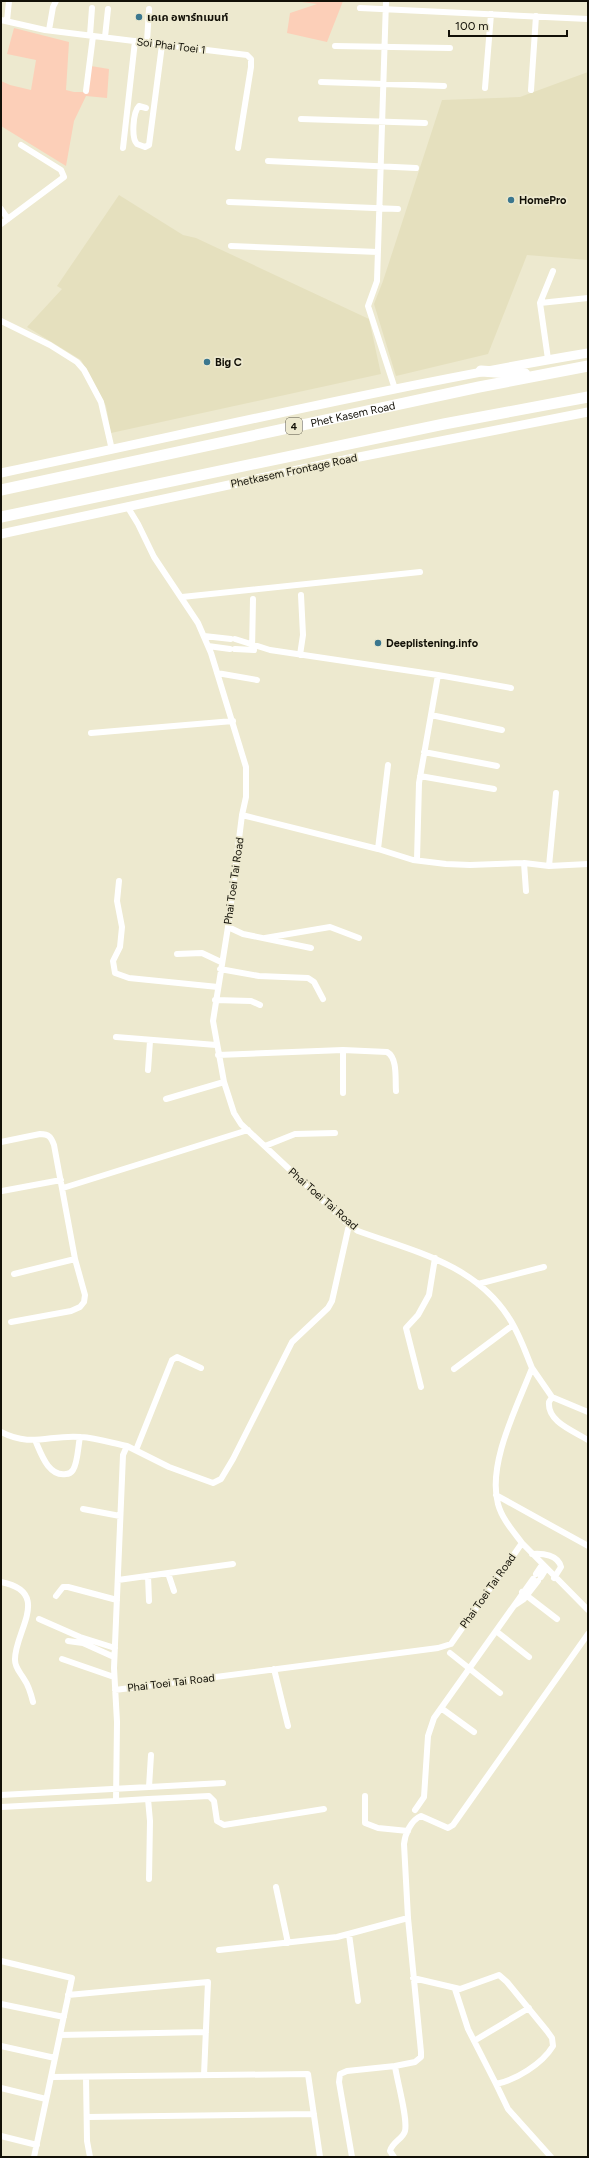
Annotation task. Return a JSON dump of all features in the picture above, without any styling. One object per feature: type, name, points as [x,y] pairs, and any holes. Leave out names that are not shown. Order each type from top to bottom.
[{"type":"highway","name":"Phet Kasem Road","points":[[1,490],[196,447],[588,366]]},
{"type":"highway","points":[[481,371],[541,375]]},
{"type":"highway","points":[[1,517],[444,424],[588,397]]},
{"type":"main road","name":"4","points":[[1,473],[112,450],[229,423],[481,371],[588,353]]},
{"type":"main road","name":"Phetkasem Frontage Road","points":[[1,534],[455,437],[588,412]]},
{"type":"street","points":[[4,20],[8,1]]},
{"type":"street","points":[[49,30],[52,7],[56,1]]},
{"type":"street","points":[[386,1],[382,165],[377,281],[368,306],[395,389]]},
{"type":"street","points":[[86,91],[92,36],[92,8]]},
{"type":"street","points":[[147,42],[149,8]]},
{"type":"street","points":[[360,8],[386,8],[588,19]]},
{"type":"street","points":[[105,37],[108,9]]},
{"type":"street","points":[[485,88],[491,14]]},
{"type":"street","points":[[531,90],[536,16]]},
{"type":"street","name":"Soi Phai Toei 1","points":[[4,20],[49,30],[247,55],[251,60],[250,78],[238,148]]},
{"type":"street","points":[[123,148],[135,41]]},
{"type":"street","points":[[146,108],[139,106],[136,110],[134,138],[136,144],[145,147],[150,145],[162,45]]},
{"type":"street","points":[[335,46],[450,48]]},
{"type":"street","points":[[321,82],[444,86]]},
{"type":"street","points":[[301,119],[425,123]]},
{"type":"street","points":[[1,224],[64,176],[61,170],[21,145]]},
{"type":"street","points":[[268,161],[382,165],[416,168]]},
{"type":"street","points":[[229,202],[398,209]]},
{"type":"street","points":[[1,209],[8,219]]},
{"type":"street","points":[[231,246],[378,252]]},
{"type":"street","points":[[548,359],[540,303],[553,271]]},
{"type":"street","points":[[540,303],[588,298]]},
{"type":"street","points":[[1,320],[50,345],[77,362],[84,370],[101,402],[112,450]]},
{"type":"street","name":"Phai Toei Tai Road","points":[[115,1690],[445,1647],[450,1644],[522,1543],[501,1513],[496,1495],[501,1451],[532,1368],[509,1317],[478,1284],[435,1258],[358,1231],[349,1225],[248,1130],[234,1113],[224,1082],[216,1045],[213,1021],[221,962],[228,927],[242,815],[246,797],[246,767],[233,721],[204,636],[182,597],[154,557],[138,524],[127,506]]},
{"type":"street","points":[[182,597],[420,572]]},
{"type":"street","points":[[300,655],[303,635],[301,595]]},
{"type":"street","points":[[252,650],[253,599]]},
{"type":"street","points":[[204,636],[233,639],[252,644],[260,648],[300,655],[438,675],[511,688]]},
{"type":"street","points":[[208,646],[252,650],[260,648]]},
{"type":"street","points":[[217,673],[257,680]]},
{"type":"street","points":[[417,860],[420,776],[438,675]]},
{"type":"street","points":[[431,715],[502,730]]},
{"type":"street","points":[[90,733],[233,721]]},
{"type":"street","points":[[424,752],[497,766]]},
{"type":"street","points":[[378,849],[388,765]]},
{"type":"street","points":[[420,776],[494,789]]},
{"type":"street","points":[[549,866],[556,793]]},
{"type":"street","points":[[242,815],[417,860],[464,865],[524,863],[549,866],[588,864]]},
{"type":"street","points":[[524,863],[526,891]]},
{"type":"street","points":[[119,881],[117,901],[122,926],[120,947],[112,961],[115,973],[128,978],[218,987]]},
{"type":"street","points":[[228,927],[235,932],[311,948]]},
{"type":"street","points":[[265,938],[330,927],[359,938]]},
{"type":"street","points":[[178,954],[202,953],[221,962]]},
{"type":"street","points":[[220,969],[259,976],[308,978],[314,982],[323,999]]},
{"type":"street","points":[[215,1000],[251,1001],[260,1005]]},
{"type":"street","points":[[116,1037],[150,1041],[216,1045]]},
{"type":"street","points":[[148,1070],[150,1041]]},
{"type":"street","points":[[343,1050],[343,1093]]},
{"type":"street","points":[[218,1055],[343,1050],[378,1051],[391,1054],[395,1067],[396,1091]]},
{"type":"street","points":[[166,1099],[224,1082]]},
{"type":"street","points":[[63,1188],[248,1130]]},
{"type":"street","points":[[265,1146],[295,1134],[335,1133]]},
{"type":"street","points":[[1,1142],[46,1134],[51,1137],[63,1188],[75,1259],[85,1295],[84,1302],[80,1307],[72,1311],[11,1322]]},
{"type":"street","points":[[2,1191],[61,1180]]},
{"type":"street","points":[[1,1432],[18,1440],[80,1436],[127,1446],[196,1478],[213,1484],[221,1479],[234,1459],[292,1342],[328,1308],[332,1301],[349,1225]]},
{"type":"street","points":[[421,1387],[406,1328],[418,1315],[429,1295],[435,1258]]},
{"type":"street","points":[[14,1274],[75,1259]]},
{"type":"street","points":[[478,1284],[544,1267]]},
{"type":"street","points":[[454,1369],[513,1325]]},
{"type":"street","points":[[136,1450],[174,1358],[177,1357],[201,1368]]},
{"type":"street","points":[[532,1368],[552,1397],[588,1412]]},
{"type":"street","points":[[552,1397],[549,1402],[550,1414],[556,1420],[588,1440]]},
{"type":"street","points":[[35,1440],[48,1466],[56,1474],[61,1475],[70,1473],[74,1469],[80,1436]]},
{"type":"street","points":[[116,1801],[117,1722],[114,1657],[122,1460],[127,1446]]},
{"type":"street","points":[[496,1495],[588,1546]]},
{"type":"street","points":[[83,1510],[120,1516]]},
{"type":"street","points":[[522,1543],[554,1578],[588,1610]]},
{"type":"street","points":[[532,1554],[541,1553],[555,1558],[561,1567],[554,1578]]},
{"type":"street","points":[[118,1580],[233,1564]]},
{"type":"street","points":[[415,1810],[424,1797],[430,1727],[441,1708],[468,1669],[515,1605],[520,1603],[524,1594],[544,1567]]},
{"type":"street","points":[[168,1573],[174,1591]]},
{"type":"street","points":[[148,1576],[150,1601]]},
{"type":"street","points":[[1,1582],[16,1587],[23,1593],[28,1606],[26,1624],[16,1643],[15,1661],[16,1668],[30,1689],[33,1702]]},
{"type":"street","points":[[56,1596],[63,1587],[68,1587],[117,1600]]},
{"type":"street","points":[[524,1594],[557,1619]]},
{"type":"street","points":[[39,1619],[80,1636],[115,1648]]},
{"type":"street","points":[[496,1631],[529,1657]]},
{"type":"street","points":[[352,2157],[339,2082],[340,2074],[347,2071],[395,2066],[415,2062],[421,2057],[408,1918],[404,1844],[408,1831],[416,1819],[421,1816],[443,1828],[452,1826],[588,1634]]},
{"type":"street","points":[[68,1641],[82,1643],[114,1657]]},
{"type":"street","points":[[450,1653],[468,1669],[500,1693]]},
{"type":"street","points":[[62,1659],[114,1678]]},
{"type":"street","points":[[274,1669],[288,1726]]},
{"type":"street","points":[[441,1708],[474,1732]]},
{"type":"street","points":[[149,1787],[151,1755]]},
{"type":"street","points":[[1,1795],[223,1782]]},
{"type":"street","points":[[1,1807],[209,1796],[214,1801],[217,1821],[224,1825],[324,1809]]},
{"type":"street","points":[[365,1796],[365,1823],[378,1828],[408,1831]]},
{"type":"street","points":[[148,1799],[150,1821],[149,1878]]},
{"type":"street","points":[[276,1888],[288,1943]]},
{"type":"street","points":[[219,1950],[288,1943],[349,1934],[408,1918]]},
{"type":"street","points":[[349,1934],[358,2001]]},
{"type":"street","points":[[1,1961],[72,1978],[34,2157]]},
{"type":"street","points":[[413,1978],[455,1989],[468,1987],[499,1975],[507,1982],[529,2008],[552,2038],[553,2046],[541,2059],[512,2079],[496,2084]]},
{"type":"street","points":[[68,1995],[208,1982],[204,2075]]},
{"type":"street","points":[[455,1989],[463,2018],[508,2109],[552,2157]]},
{"type":"street","points":[[1,2004],[64,2017]]},
{"type":"street","points":[[474,2041],[529,2008]]},
{"type":"street","points":[[60,2035],[206,2032]]},
{"type":"street","points":[[1,2046],[55,2058]]},
{"type":"street","points":[[394,2157],[390,2151],[390,2148],[403,2136],[405,2124],[395,2066]]},
{"type":"street","points":[[51,2078],[308,2074],[320,2157]]},
{"type":"street","points":[[86,2077],[90,2157]]},
{"type":"street","points":[[1,2088],[46,2099]]},
{"type":"street","points":[[87,2117],[314,2114]]},
{"type":"street","points":[[1,2136],[37,2145]]},
{"type":"shaded area","points":[[294,1],[343,1],[327,42],[287,33],[290,13],[317,4]]},
{"type":"shaded area","points":[[14,28],[69,42],[66,90],[74,92],[87,92],[91,66],[109,69],[107,98],[86,96],[74,121],[66,166],[1,126],[1,81],[10,85],[31,90],[36,60],[7,54]]},
{"type":"shaded area","name":"HomePro","points":[[588,72],[588,260],[527,255],[488,354],[396,376],[374,304],[383,281],[442,100],[520,97]]},
{"type":"shaded area","points":[[119,195],[183,235],[196,238],[369,319],[381,374],[111,433],[106,406],[81,360],[27,327],[62,289],[57,286]]},
{"type":"place","name":"เคเค อพาร์ทเมนท์","points":[[139,17]]},
{"type":"place","name":"HomePro","points":[[511,200]]},
{"type":"place","name":"Big C","points":[[207,362]]},
{"type":"place","name":"Deeplistening.info","points":[[378,643]]}]
